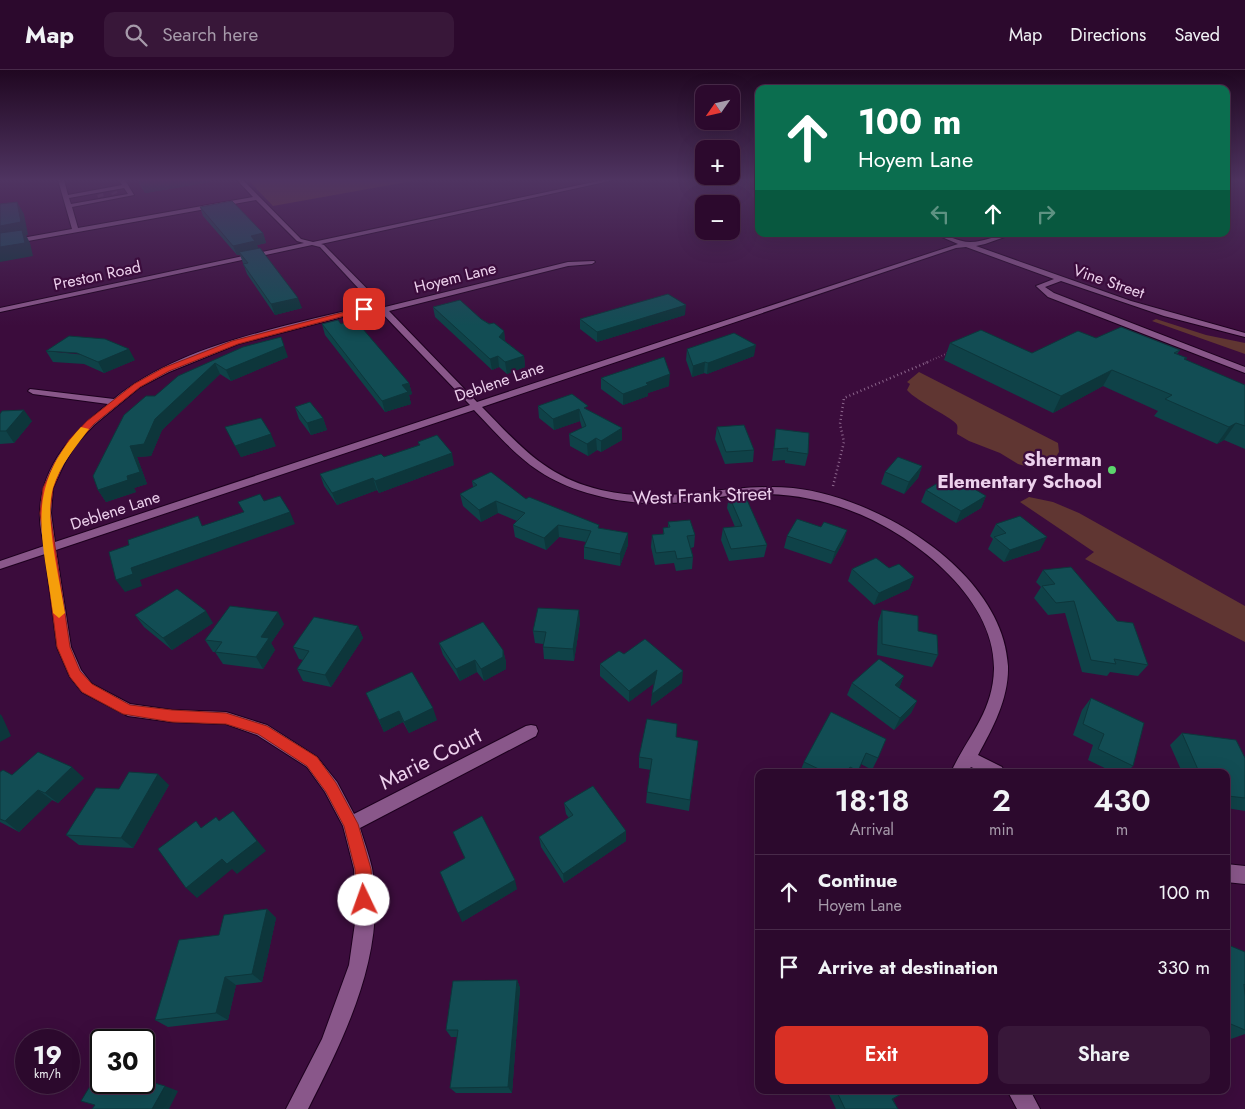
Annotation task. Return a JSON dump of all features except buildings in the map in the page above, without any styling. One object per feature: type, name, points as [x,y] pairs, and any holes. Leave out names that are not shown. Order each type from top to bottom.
[{"type":"street","points":[[0,244],[90,228]]},
{"type":"street","name":"West Frank Street","points":[[287,228],[299,240],[322,246],[537,467],[554,476],[590,491],[625,498],[658,500],[749,491],[794,493],[850,507],[881,519],[928,548],[970,591],[990,619],[998,649],[1002,680],[989,724],[962,769]]},
{"type":"street","name":"Preston Road","points":[[0,310],[384,228]]},
{"type":"street","name":"Vine Street","points":[[946,237],[1147,308],[1245,335]]},
{"type":"street","name":"Deblene Lane","points":[[0,565],[955,246],[983,243],[1001,237]]},
{"type":"street","name":"Hoyem Lane","points":[[351,824],[331,787],[312,762],[262,730],[226,718],[172,716],[128,710],[87,688],[75,674],[64,647],[45,513],[48,488],[72,442],[114,402],[137,386],[166,370],[209,352],[265,334],[568,264],[592,262]]},
{"type":"street","points":[[1061,279],[1040,286],[1051,295],[1245,370]]},
{"type":"street","points":[[33,391],[114,402]]},
{"type":"street","name":"Marie Court","points":[[351,824],[530,731]]},
{"type":"street","points":[[969,758],[990,769]]},
{"type":"street","points":[[297,1109],[330,1044],[359,965],[365,916],[363,869],[351,824]]},
{"type":"street","points":[[1230,873],[1245,875]]},
{"type":"street","points":[[1020,1094],[1029,1109]]},
{"type":"path","points":[[833,486],[844,442],[840,424],[844,398],[952,351]]},
{"type":"shaded area","points":[[1156,319],[1206,335],[1245,343],[1245,354],[1152,321]]},
{"type":"shaded area","points":[[919,372],[1058,443],[1059,452],[1054,460],[1032,468],[1018,464],[1000,453],[969,441],[957,434],[957,425],[954,422],[919,400],[907,390],[910,384],[907,382]]},
{"type":"shaded area","points":[[1029,497],[1053,502],[1079,513],[1245,606],[1245,642],[1085,559],[1094,552],[1020,502]]},
{"type":"slow traffic","points":[[59,613],[45,513],[48,488],[72,442],[84,429]]},
{"type":"place","name":"Sherman Elementary School","points":[[1112,470]]},
{"type":"route","points":[[364,309],[235,342],[166,370],[137,386],[90,422],[72,442],[48,488],[45,513],[64,647],[75,674],[87,688],[128,710],[172,716],[226,718],[262,730],[312,762],[331,787],[351,824],[363,869],[364,900]]}]
